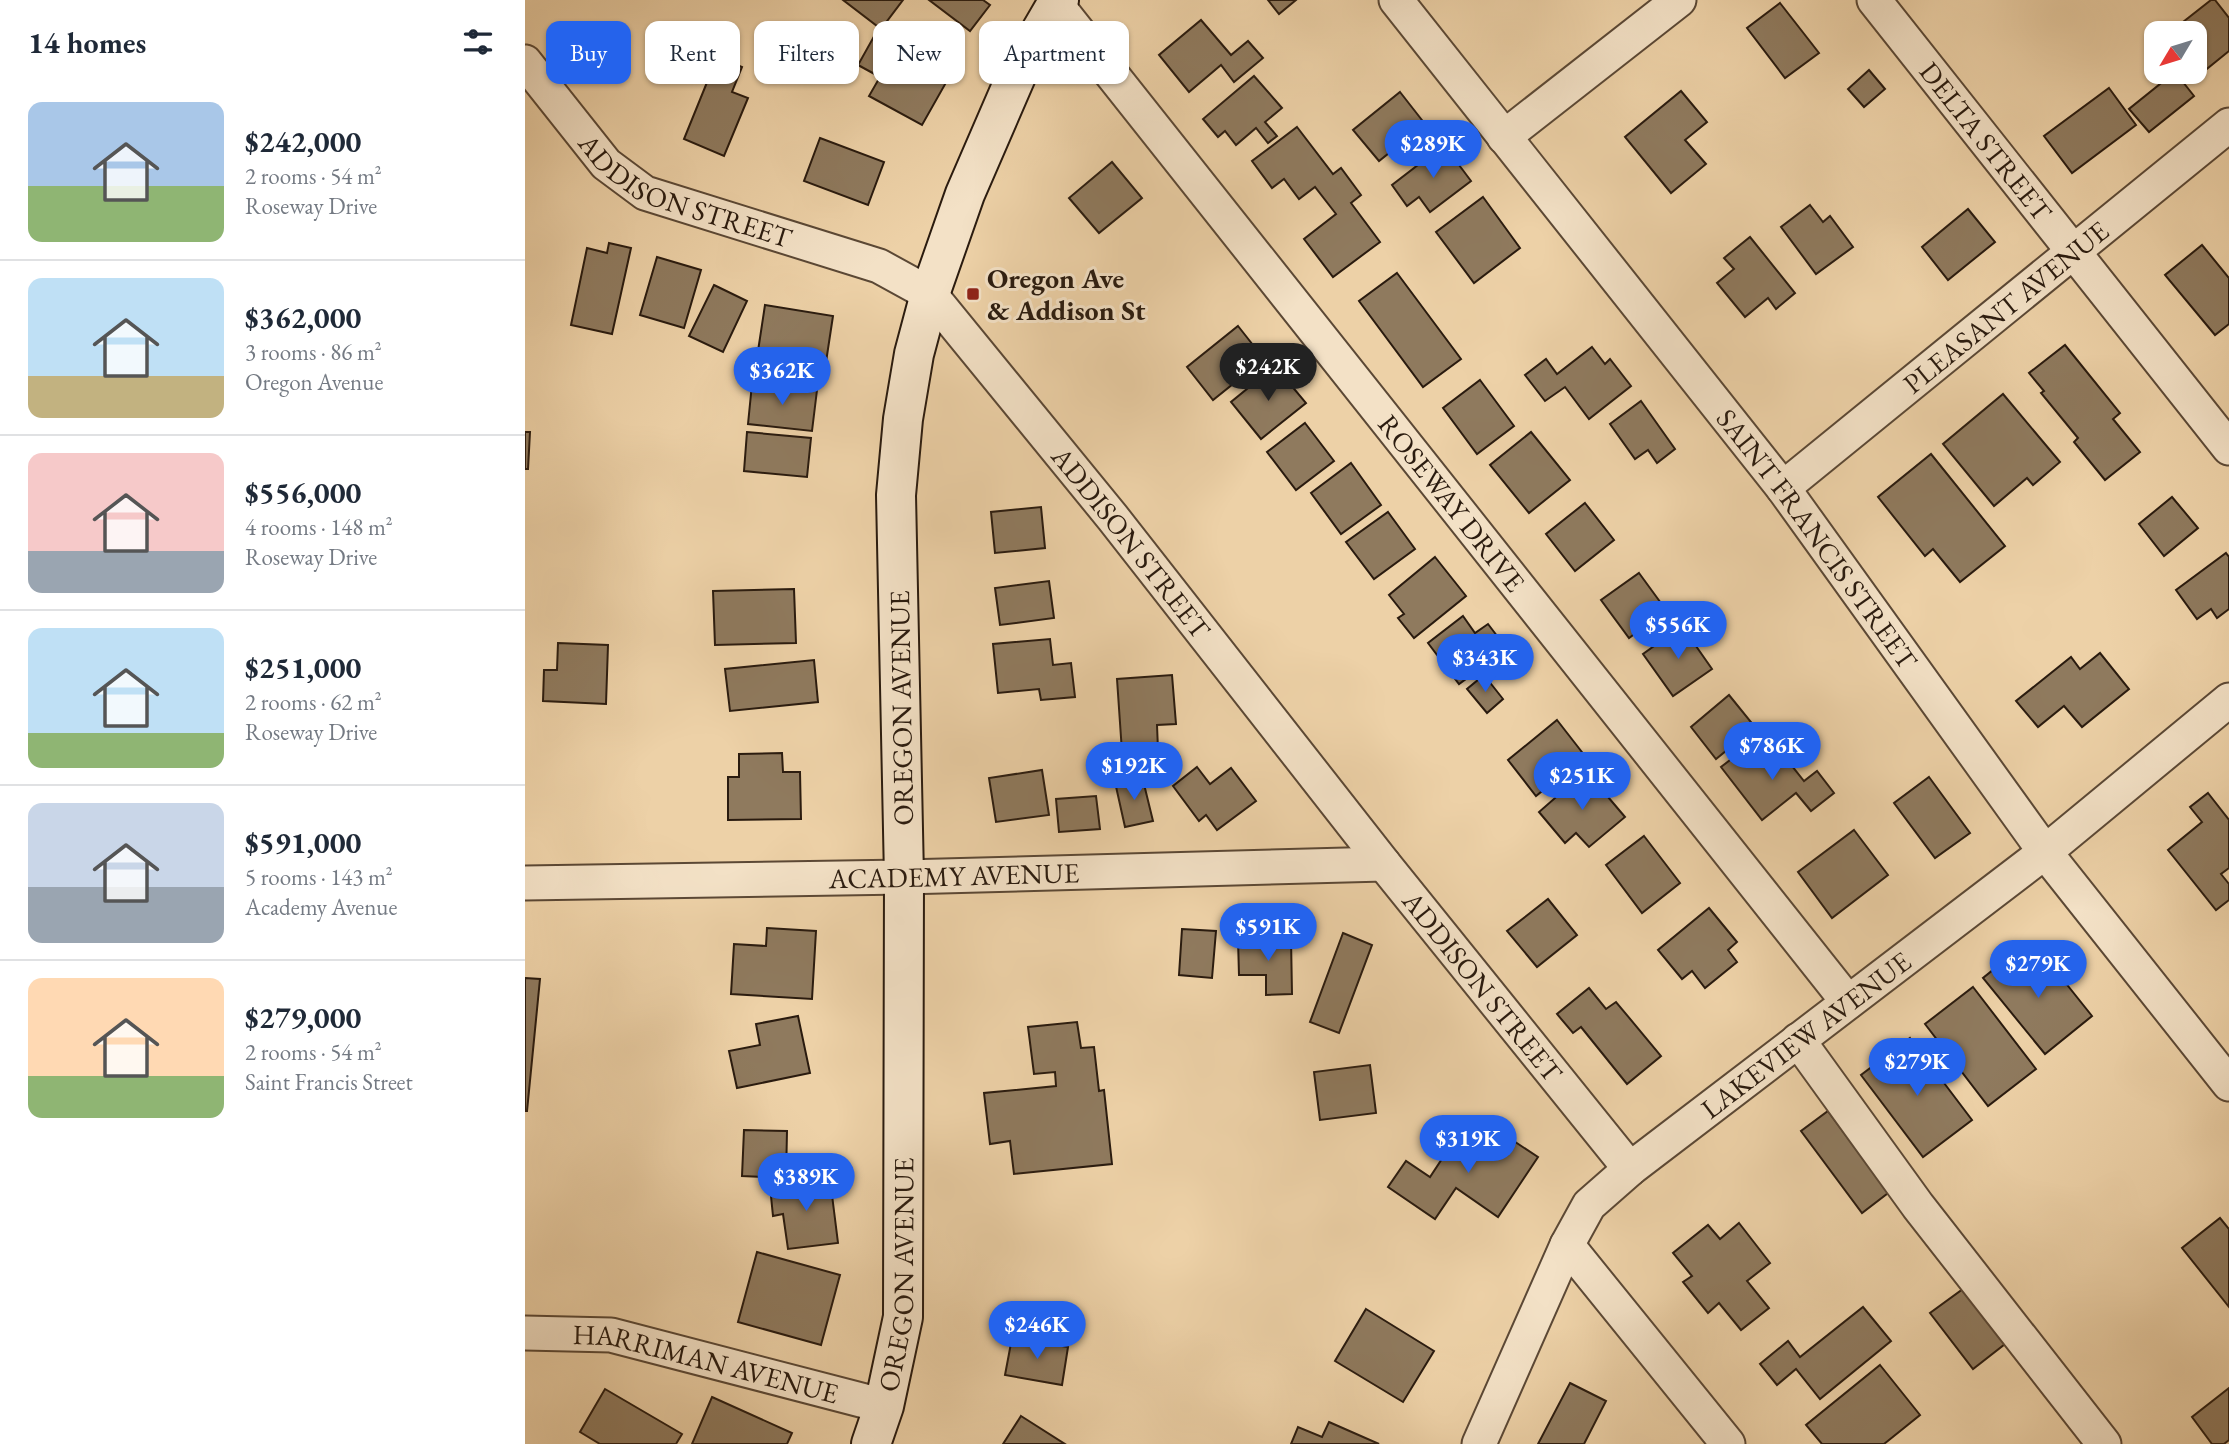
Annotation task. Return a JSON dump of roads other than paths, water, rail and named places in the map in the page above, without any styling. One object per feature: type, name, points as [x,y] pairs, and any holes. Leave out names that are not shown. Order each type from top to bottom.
[{"type":"main road","name":"OREGON AVENUE","points":[[871,1444],[884,1406],[903,1317],[904,877],[896,495],[903,419],[912,367],[930,294],[965,194],[1020,67],[1058,2]]},
{"type":"street","name":"SAINT FRANCIS STREET","points":[[1395,0],[1783,488],[2045,852],[2229,1084]]},
{"type":"street","points":[[1504,138],[1679,0]]},
{"type":"street","name":"DELTA STREET","points":[[1874,0],[2229,448]]},
{"type":"street","name":"ROSEWAY DRIVE","points":[[1058,2],[1848,1002]]},
{"type":"street","name":"ADDISON STREET","points":[[525,62],[606,164],[645,193],[879,266],[930,294],[1113,518],[1384,864],[1630,1169]]},
{"type":"street","name":"PLEASANT AVENUE","points":[[1783,488],[2229,125]]},
{"type":"street","name":"LAKEVIEW AVENUE","points":[[1479,1444],[1567,1245],[1589,1205],[1630,1169],[2045,852],[2229,700]]},
{"type":"street","name":"ACADEMY AVENUE","points":[[525,883],[904,877],[1384,864]]},
{"type":"street","points":[[1798,1040],[1918,1206],[2104,1444]]},
{"type":"street","points":[[1567,1245],[1728,1444]]},
{"type":"street","name":"HARRIMAN AVENUE","points":[[525,1334],[611,1335],[884,1406]]},
{"type":"place","name":"Oregon Ave & Addison St","points":[[973,294]]}]
